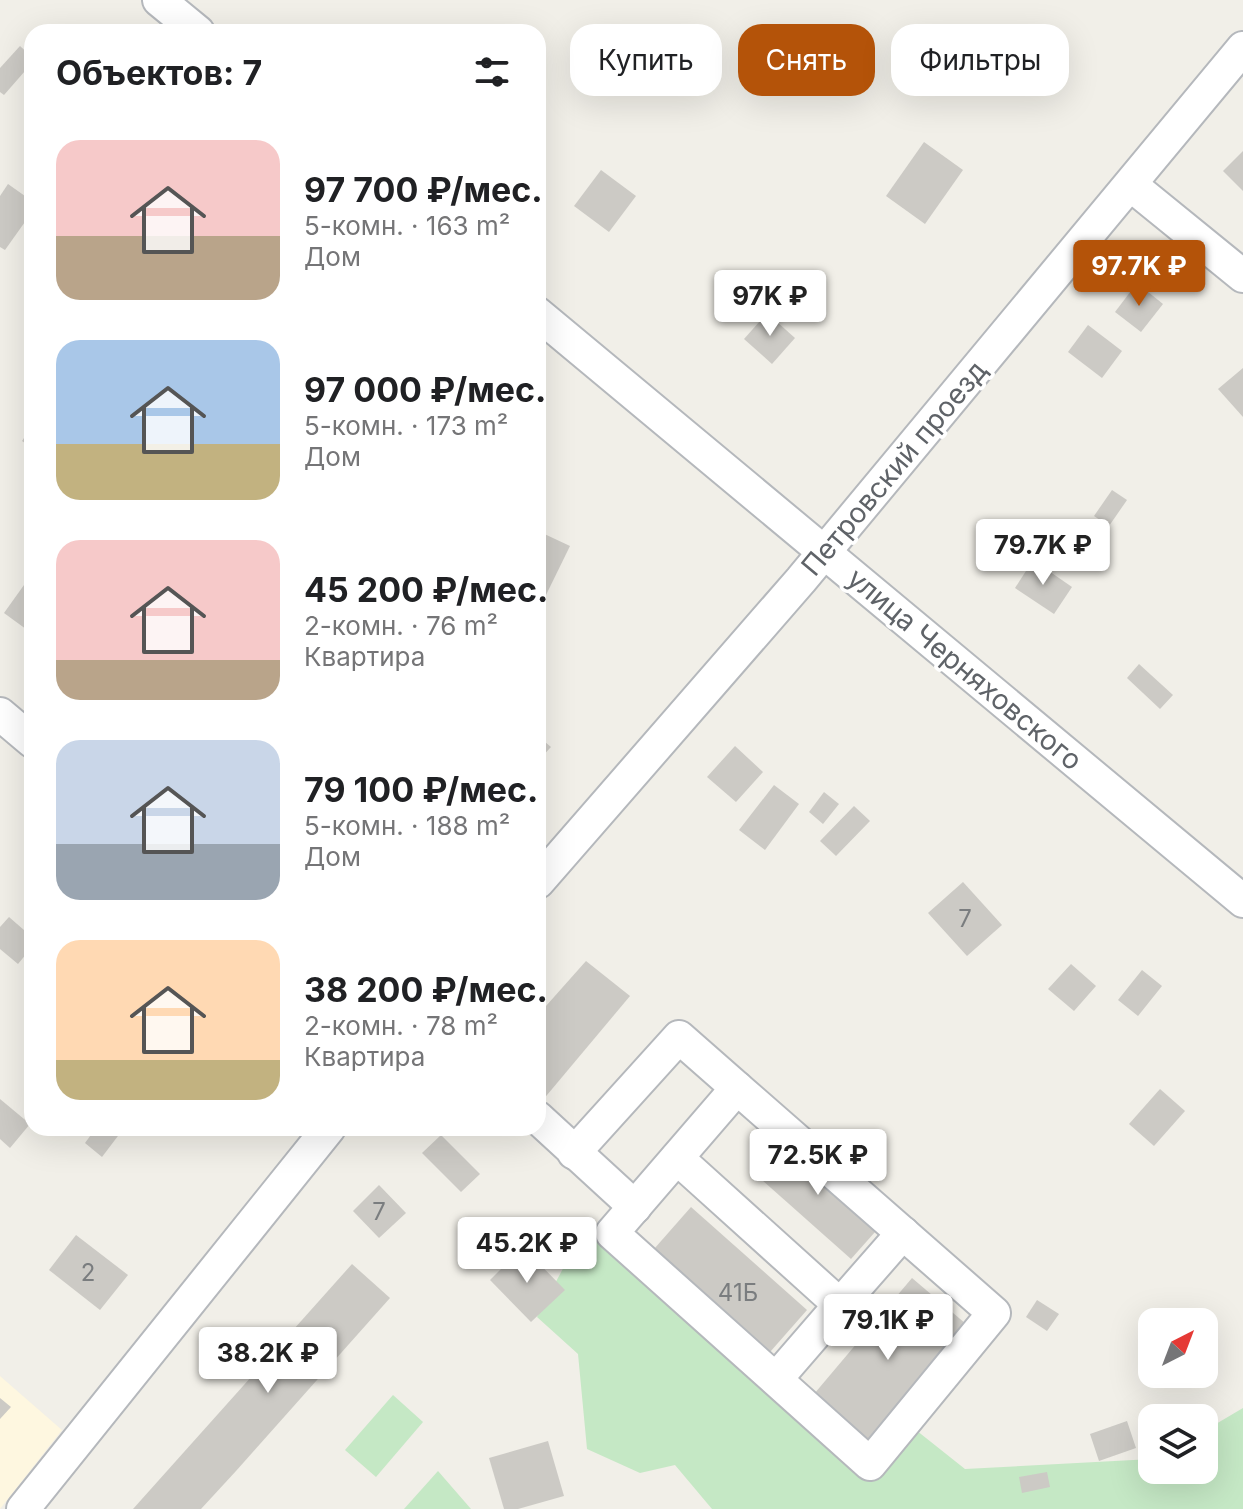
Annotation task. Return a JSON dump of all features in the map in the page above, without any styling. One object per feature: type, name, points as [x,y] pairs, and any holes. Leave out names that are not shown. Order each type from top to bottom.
[{"type":"street","points":[[159,0],[188,24]]},
{"type":"street","name":"Петровский проезд","points":[[546,873],[824,552],[1243,48]]},
{"type":"street","points":[[1131,185],[1243,276]]},
{"type":"street","name":"улица Черняховского","points":[[546,321],[1243,901]]},
{"type":"street","points":[[0,714],[24,734]]},
{"type":"street","points":[[574,1153],[679,1037],[994,1313],[870,1464],[612,1233],[737,1088]]},
{"type":"street","points":[[546,1126],[635,1207]]},
{"type":"street","points":[[23,1509],[323,1136]]},
{"type":"street","points":[[677,1158],[840,1305]]},
{"type":"street","points":[[776,1379],[903,1233]]},
{"type":"shaded area","points":[[0,1376],[62,1430],[0,1509]]},
{"type":"green space","points":[[588,1222],[844,1448],[892,1411],[965,1469],[1138,1460],[1138,1484],[1218,1484],[1218,1423],[1243,1408],[1243,1509],[712,1509],[675,1465],[640,1473],[587,1449],[578,1354],[537,1317]]},
{"type":"green space","points":[[393,1395],[423,1422],[376,1477],[345,1450]]},
{"type":"green space","points":[[438,1471],[471,1509],[404,1509]]},
{"type":"building","points":[[20,46],[24,50],[24,72],[4,95],[0,92],[0,68]]},
{"type":"building","points":[[924,142],[963,170],[925,224],[886,196]]},
{"type":"building","points":[[1243,151],[1243,191],[1223,171]]},
{"type":"building","points":[[601,170],[636,196],[609,232],[574,206]]},
{"type":"building","points":[[8,184],[24,195],[24,223],[5,250],[0,247],[0,196]]},
{"type":"building","points":[[1137,283],[1163,304],[1141,332],[1115,312]]},
{"type":"building","points":[[767,313],[795,338],[772,364],[744,339]]},
{"type":"building","points":[[1088,325],[1122,351],[1102,378],[1068,352]]},
{"type":"building","points":[[1243,368],[1243,417],[1218,389]]},
{"type":"building","points":[[1112,490],[1127,500],[1109,526],[1094,516]]},
{"type":"building","points":[[546,535],[570,546],[546,595]]},
{"type":"building","points":[[1033,560],[1072,587],[1054,614],[1015,588]]},
{"type":"building","points":[[24,585],[24,628],[4,613]]},
{"type":"building","points":[[1139,664],[1173,695],[1160,709],[1127,678]]},
{"type":"building","points":[[735,746],[763,772],[736,802],[707,777]]},
{"type":"building","points":[[774,785],[799,804],[765,850],[739,830]]},
{"type":"building","points":[[824,792],[839,804],[823,824],[809,812]]},
{"type":"building","points":[[854,806],[870,821],[836,856],[820,841]]},
{"type":"building","points":[[963,882],[1002,925],[967,956],[928,913]]},
{"type":"building","points":[[9,917],[24,930],[24,957],[18,964],[0,949],[0,927]]},
{"type":"building","points":[[586,961],[630,996],[546,1096],[546,1006]]},
{"type":"building","points":[[1071,964],[1096,986],[1074,1011],[1048,989]]},
{"type":"building","points":[[1142,970],[1162,986],[1138,1016],[1118,1000]]},
{"type":"building","points":[[1160,1089],[1185,1111],[1154,1146],[1129,1124]]},
{"type":"building","points":[[0,1099],[24,1119],[24,1131],[10,1148],[0,1139]]},
{"type":"building","points":[[784,1135],[883,1223],[851,1259],[752,1171]]},
{"type":"building","points":[[90,1136],[118,1136],[102,1157],[85,1143]]},
{"type":"building","points":[[442,1136],[480,1174],[461,1192],[422,1153]]},
{"type":"building","points":[[379,1185],[406,1213],[379,1238],[353,1211]]},
{"type":"building","points":[[691,1207],[807,1310],[763,1360],[647,1257]]},
{"type":"building","points":[[76,1235],[128,1275],[100,1310],[49,1270]]},
{"type":"building","points":[[523,1247],[565,1290],[531,1322],[490,1280]]},
{"type":"building","points":[[352,1264],[390,1298],[236,1471],[201,1509],[133,1509]]},
{"type":"building","points":[[912,1278],[966,1324],[863,1445],[809,1400]]},
{"type":"building","points":[[1037,1300],[1059,1314],[1047,1331],[1026,1317]]},
{"type":"building","points":[[0,1398],[11,1407],[0,1419]]},
{"type":"building","points":[[1127,1421],[1136,1448],[1099,1461],[1090,1434]]},
{"type":"building","points":[[548,1441],[564,1496],[518,1509],[504,1509],[489,1458]]},
{"type":"building","points":[[1047,1472],[1050,1487],[1022,1493],[1019,1477]]}]
